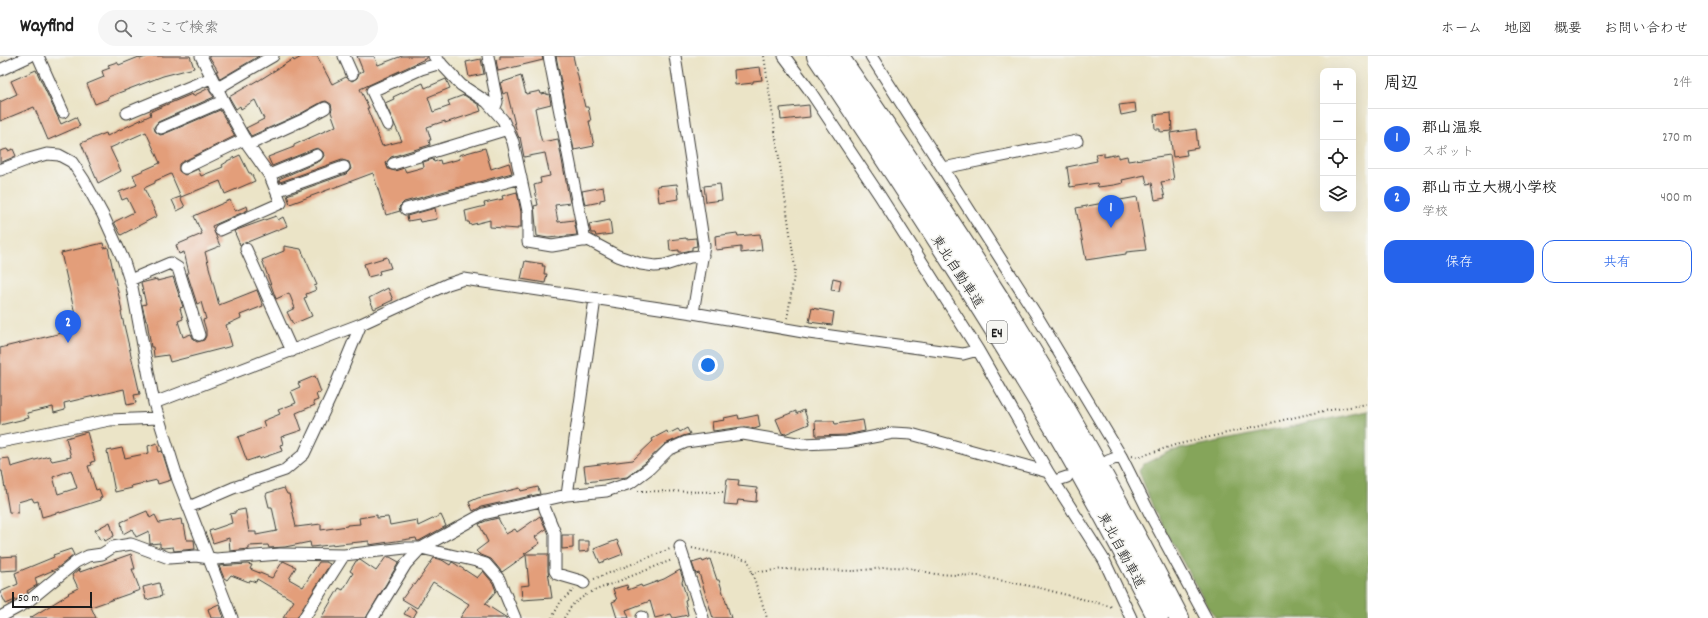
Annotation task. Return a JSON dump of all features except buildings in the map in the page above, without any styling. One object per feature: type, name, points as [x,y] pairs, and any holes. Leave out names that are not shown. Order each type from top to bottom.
[{"type":"highway","name":"東北自動車道","points":[[817,56],[948,254],[1024,376],[1086,483],[1158,618]]},
{"type":"highway","name":"東北自動車道","points":[[838,56],[900,147],[1000,300],[1104,477],[1179,618]]},
{"type":"street","points":[[0,70],[30,56]]},
{"type":"street","points":[[38,56],[63,112]]},
{"type":"street","points":[[201,56],[216,89],[247,142],[269,175],[281,202],[220,230]]},
{"type":"street","points":[[216,89],[273,56]]},
{"type":"street","points":[[344,56],[352,74]]},
{"type":"street","points":[[488,56],[497,102],[494,110]]},
{"type":"street","points":[[549,56],[585,241]]},
{"type":"street","points":[[675,56],[704,246],[693,312]]},
{"type":"street","points":[[784,56],[808,88],[880,196],[978,350],[1048,472],[1104,560],[1129,614]]},
{"type":"street","points":[[871,56],[1037,316],[1121,456],[1151,516],[1206,618]]},
{"type":"street","points":[[388,125],[372,91],[422,69],[437,60],[461,85],[486,102],[503,120],[508,129],[513,142],[528,211],[528,242],[552,246],[588,240],[618,256],[641,264],[655,266],[666,265],[690,257],[703,256]]},
{"type":"street","points":[[127,113],[211,78]]},
{"type":"street","points":[[161,128],[223,101]]},
{"type":"street","points":[[185,168],[304,120],[325,108]]},
{"type":"street","points":[[393,164],[508,129]]},
{"type":"street","points":[[943,168],[1077,141]]},
{"type":"street","points":[[0,170],[47,154],[59,155],[72,162],[84,180],[103,215],[124,259],[130,280],[158,418],[178,480],[232,618]]},
{"type":"street","points":[[269,175],[317,155]]},
{"type":"street","points":[[276,191],[344,167]]},
{"type":"street","points":[[406,209],[521,178]]},
{"type":"street","points":[[246,249],[292,351]]},
{"type":"street","points":[[130,280],[170,263],[178,268],[200,335]]},
{"type":"street","points":[[154,403],[361,324],[448,284],[464,279],[693,312],[785,328],[963,354],[978,350]]},
{"type":"street","points":[[567,495],[595,299]]},
{"type":"street","points":[[189,507],[233,488],[285,470],[304,454],[332,394],[361,324]]},
{"type":"street","points":[[0,442],[106,420],[158,418]]},
{"type":"street","points":[[373,618],[406,564],[421,548],[483,514],[567,495],[606,491],[630,483],[650,468],[668,450],[686,442],[743,434],[803,444],[847,442],[893,434],[911,434],[1048,472]]},
{"type":"street","points":[[1108,462],[1121,456]]},
{"type":"street","points":[[1055,481],[1067,477]]},
{"type":"street","points":[[543,500],[545,509],[554,528],[555,571],[557,574],[581,581],[584,584]]},
{"type":"street","points":[[2,617],[26,602],[76,562],[88,556],[102,554],[113,548],[132,544],[169,558],[208,557],[221,559],[280,554],[344,555],[405,548],[421,548],[486,564],[499,579],[513,617]]},
{"type":"street","points":[[680,548],[704,618]]},
{"type":"street","points":[[304,618],[344,555]]},
{"type":"path","points":[[764,56],[795,269],[785,328]]},
{"type":"path","points":[[1121,456],[1139,457],[1175,445],[1311,414],[1368,404]]},
{"type":"path","points":[[633,493],[641,491],[723,492]]},
{"type":"path","points":[[552,618],[565,597],[584,584],[671,548],[690,548],[748,560],[767,618]]},
{"type":"path","points":[[564,618],[572,605],[585,595],[672,560]]},
{"type":"path","points":[[751,573],[783,569],[854,571],[893,567],[910,568],[936,574],[978,576],[1040,588],[1129,614]]},
{"type":"green space","points":[[1368,411],[1368,618],[1216,618],[1208,607],[1154,510],[1139,471],[1144,464],[1171,451]]},
{"type":"place","name":"郡山温泉","points":[[1111,228]]},
{"type":"place","name":"郡山市立大槻小学校","points":[[68,343]]}]
